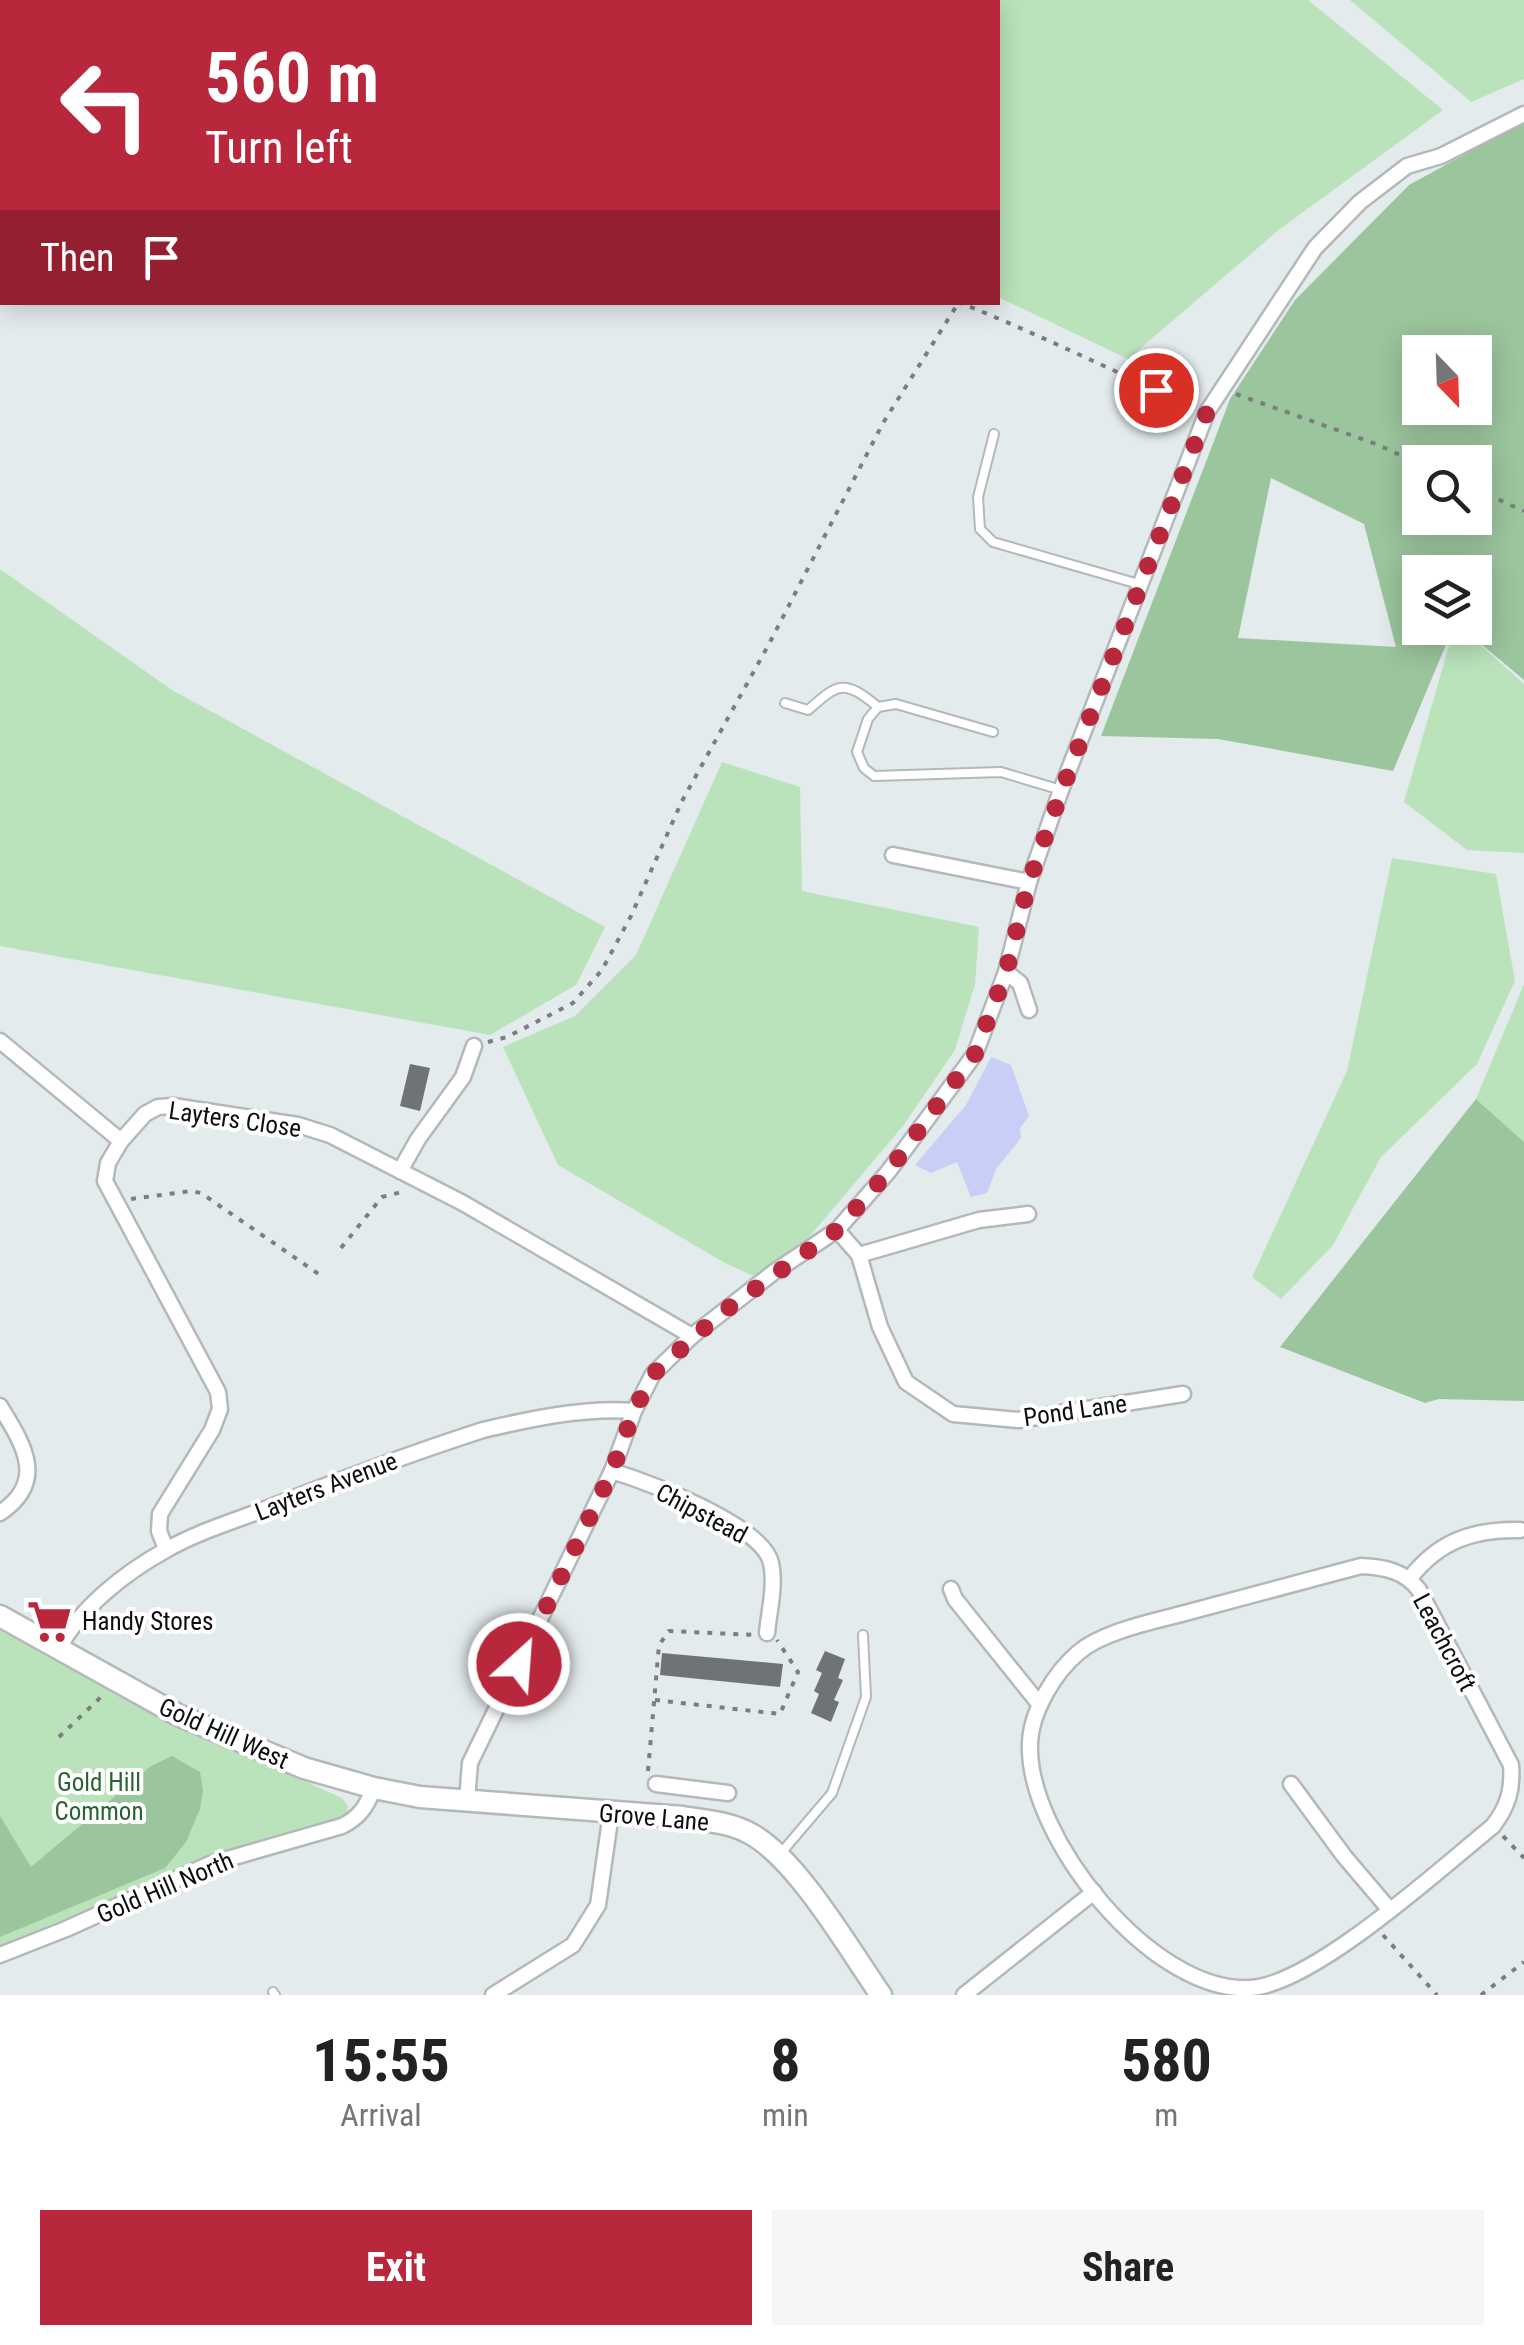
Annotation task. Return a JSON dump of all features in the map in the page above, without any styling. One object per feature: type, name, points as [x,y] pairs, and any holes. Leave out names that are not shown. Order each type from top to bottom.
[{"type":"street","points":[[467,1800],[470,1763],[612,1471],[634,1411],[653,1374],[692,1336],[774,1272],[837,1230],[888,1172],[975,1054],[1006,972],[1029,882],[1062,790],[1207,412],[1315,248],[1360,202],[1406,166],[1441,156],[1524,114]]},
{"type":"street","points":[[894,855],[1029,882]]},
{"type":"street","points":[[1006,972],[1020,983],[1029,1010]]},
{"type":"street","points":[[0,1041],[121,1141],[108,1163],[106,1181],[218,1392],[220,1409],[212,1430],[160,1514],[159,1530],[166,1549]]},
{"type":"street","points":[[406,1174],[418,1139],[462,1077],[474,1046]]},
{"type":"street","name":"Layters Close","points":[[121,1141],[144,1114],[158,1107],[173,1106],[298,1125],[330,1135],[488,1217],[692,1336]]},
{"type":"street","points":[[858,1255],[980,1220],[1028,1214]]},
{"type":"street","name":"Pond Lane","points":[[837,1230],[858,1255],[880,1327],[906,1382],[953,1414],[1018,1420],[1184,1394]]},
{"type":"street","points":[[0,1406],[29,1461],[22,1492],[0,1513]]},
{"type":"street","name":"Layters Avenue","points":[[60,1648],[69,1630],[94,1603],[166,1549],[341,1480],[483,1430],[616,1409],[634,1411]]},
{"type":"street","name":"Chipstead","points":[[612,1471],[712,1514],[766,1550],[772,1564],[767,1633]]},
{"type":"street","points":[[1410,1578],[1424,1560],[1465,1535],[1520,1530]]},
{"type":"street","name":"Leachcroft","points":[[1361,1566],[1378,1566],[1410,1578],[1518,1782],[1493,1826],[1389,1909],[1306,1970],[1286,1980],[1248,1989],[1203,1978],[1168,1962],[1118,1922],[1094,1892],[1054,1837],[1038,1791],[1030,1742],[1040,1705],[1080,1650],[1128,1629],[1361,1566]]},
{"type":"street","points":[[950,1588],[1040,1705]]},
{"type":"street","name":"Gold Hill West","points":[[0,1616],[178,1715],[304,1768],[374,1788],[420,1797],[467,1800]]},
{"type":"street","points":[[656,1784],[728,1793]]},
{"type":"street","points":[[1291,1784],[1389,1909]]},
{"type":"street","name":"Gold Hill North","points":[[0,1955],[210,1864],[342,1826],[366,1808],[374,1788]]},
{"type":"street","points":[[683,1790],[683,1818]]},
{"type":"street","name":"Grove Lane","points":[[467,1800],[721,1822],[748,1832],[780,1854],[882,1995]]},
{"type":"street","points":[[492,1995],[573,1945],[598,1905],[610,1813]]},
{"type":"street","points":[[964,1995],[1094,1892]]},
{"type":"lane","points":[[994,434],[978,497],[980,529],[993,542],[1142,585]]},
{"type":"lane","points":[[784,703],[808,710],[828,690],[836,688],[853,691],[878,707],[896,704],[993,732]]},
{"type":"lane","points":[[878,707],[868,720],[857,752],[864,768],[874,776],[1002,772],[1062,790]]},
{"type":"lane","points":[[780,1854],[832,1793],[866,1697],[863,1635]]},
{"type":"path","points":[[474,1046],[507,1037],[555,1015],[585,992],[602,970],[631,916],[682,801],[770,644],[882,423],[957,305]]},
{"type":"path","points":[[963,305],[1025,328],[1095,364],[1207,412]]},
{"type":"path","points":[[1222,389],[1402,456]]},
{"type":"path","points":[[1492,497],[1524,511]]},
{"type":"path","points":[[341,1248],[382,1196],[404,1192],[406,1174]]},
{"type":"path","points":[[115,1202],[191,1191],[201,1193],[320,1275]]},
{"type":"path","points":[[655,1700],[780,1714],[798,1672],[780,1641],[767,1633],[669,1631],[659,1645],[648,1770],[656,1784]]},
{"type":"path","points":[[59,1737],[106,1692]]},
{"type":"path","points":[[1493,1826],[1524,1858]]},
{"type":"path","points":[[1372,1922],[1436,1995]]},
{"type":"path","points":[[1481,1995],[1524,1962]]},
{"type":"green space","points":[[1000,0],[1308,0],[1443,110],[1280,229],[1128,359],[1000,298]]},
{"type":"green space","points":[[1350,0],[1524,0],[1524,79],[1471,102]]},
{"type":"green space","points":[[1524,122],[1524,680],[1482,645],[1492,645],[1492,555],[1402,555],[1402,645],[1446,645],[1393,771],[1218,739],[1101,736],[1230,399],[1295,300],[1409,185]],"holes":[[[1271,478],[1364,524],[1396,647],[1238,638]]]},
{"type":"green space","points":[[0,569],[172,690],[605,927],[576,985],[490,1035],[0,946]]},
{"type":"green space","points":[[1449,645],[1481,645],[1524,684],[1524,853],[1467,850],[1404,802]]},
{"type":"green space","points":[[722,762],[800,787],[802,891],[979,927],[975,984],[955,1050],[903,1126],[810,1236],[754,1276],[558,1165],[503,1047],[575,1016],[636,955]]},
{"type":"green space","points":[[1392,858],[1496,874],[1515,981],[1477,1064],[1381,1157],[1333,1245],[1281,1299],[1252,1277],[1347,1071]]},
{"type":"green space","points":[[1524,984],[1524,1142],[1476,1099]]},
{"type":"green space","points":[[1476,1099],[1524,1142],[1524,1401],[1439,1399],[1425,1403],[1280,1347]]},
{"type":"green space","name":"Gold Hill Common","points":[[0,1625],[171,1721],[342,1798],[348,1806],[347,1814],[208,1858],[97,1910],[0,1948]]},
{"type":"green space","points":[[172,1756],[200,1772],[203,1790],[200,1809],[186,1842],[165,1868],[0,1937],[0,1816],[31,1867],[151,1766]]},
{"type":"water","points":[[991,1057],[1011,1065],[1029,1116],[1020,1128],[1021,1138],[996,1169],[987,1193],[971,1197],[957,1162],[931,1173],[915,1165],[966,1105]]},
{"type":"building","points":[[410,1064],[430,1068],[420,1111],[400,1106]]},
{"type":"building","points":[[825,1651],[845,1659],[838,1678],[843,1680],[834,1700],[839,1702],[831,1722],[811,1713],[822,1673],[816,1670]]},
{"type":"building","points":[[662,1653],[783,1664],[780,1687],[660,1675]]},
{"type":"place","name":"Handy Stores","points":[[49,1621]]},
{"type":"route","points":[[519,1664],[612,1471],[634,1411],[653,1374],[720,1314],[837,1230],[888,1172],[975,1054],[1006,972],[1029,882],[1062,790],[1207,412],[1156,390]]}]
